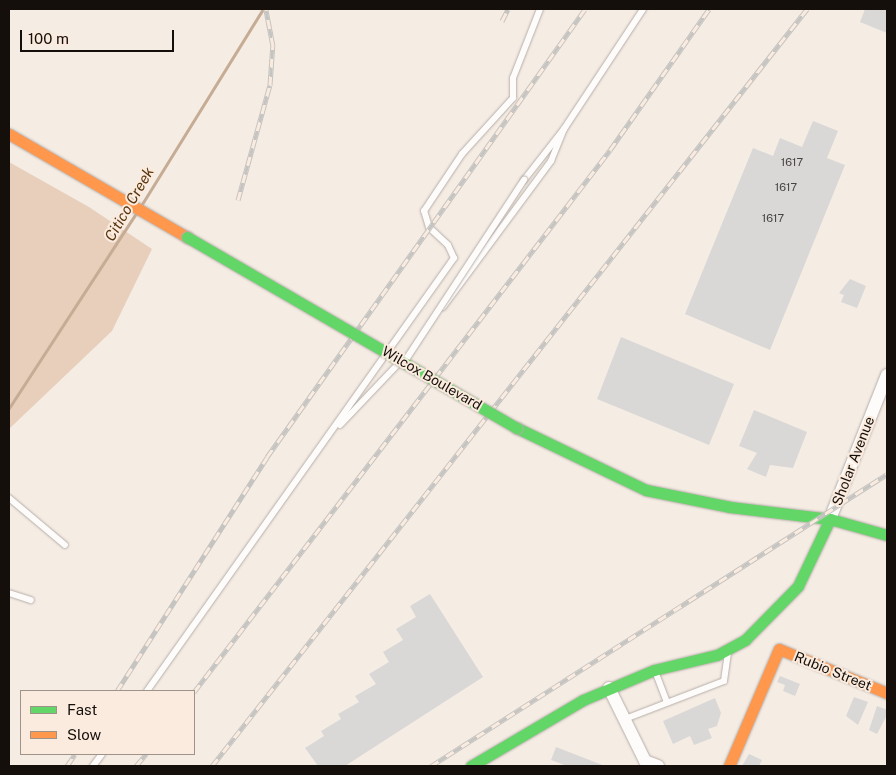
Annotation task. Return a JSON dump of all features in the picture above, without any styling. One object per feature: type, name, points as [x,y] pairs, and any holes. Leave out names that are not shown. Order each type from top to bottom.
[{"type":"main road","name":"Wilcox Boulevard","points":[[9,134],[517,428],[603,473],[646,490],[730,507],[830,519],[887,535]]},
{"type":"main road","points":[[471,766],[532,727],[609,688],[654,670],[728,650],[786,601],[808,570],[830,519]]},
{"type":"main road","name":"Rubio Street","points":[[729,766],[779,649],[887,694]]},
{"type":"street","name":"Sholar Avenue","points":[[830,519],[887,375]]},
{"type":"street","points":[[609,688],[625,719],[643,764],[658,766]]},
{"type":"lane","points":[[148,690],[454,258],[448,245],[429,227],[424,211],[462,154],[514,98],[513,78],[540,9]]},
{"type":"lane","points":[[404,362],[524,180],[564,129],[643,9]]},
{"type":"lane","points":[[331,433],[379,389],[478,264],[551,161],[564,129]]},
{"type":"lane","points":[[9,498],[65,545]]},
{"type":"lane","points":[[9,593],[31,600]]},
{"type":"lane","points":[[625,719],[724,681],[728,650]]},
{"type":"lane","points":[[654,670],[667,702]]},
{"type":"lane","points":[[93,766],[101,755]]},
{"type":"shaded area","points":[[9,162],[89,207],[152,249],[112,331],[9,429]]},
{"type":"building","points":[[865,9],[887,9],[887,33],[860,22]]},
{"type":"building","points":[[813,121],[838,131],[827,158],[845,165],[770,350],[685,314],[753,148],[773,156],[780,138],[802,147]]},
{"type":"building","points":[[850,279],[866,286],[857,308],[841,302],[844,295],[839,293]]},
{"type":"building","points":[[621,337],[734,384],[709,445],[597,399]]},
{"type":"building","points":[[754,410],[807,432],[793,468],[770,465],[766,477],[747,469],[757,453],[739,446]]},
{"type":"building","points":[[430,594],[483,677],[345,766],[318,766],[305,748],[324,736],[321,731],[341,719],[338,714],[359,702],[355,696],[376,684],[369,674],[389,662],[383,652],[403,640],[396,629],[416,617],[410,606]]},
{"type":"building","points":[[780,676],[800,684],[795,696],[783,691],[785,685],[777,682]]},
{"type":"building","points":[[854,697],[868,702],[858,725],[846,716]]},
{"type":"building","points":[[715,698],[721,713],[717,726],[708,729],[712,738],[694,745],[690,736],[673,744],[663,721]]},
{"type":"building","points":[[877,706],[887,710],[887,715],[877,734],[869,730]]},
{"type":"building","points":[[556,747],[605,766],[567,766],[551,760]]},
{"type":"building","points":[[749,754],[762,760],[759,766],[742,766]]},
{"type":"waterway","name":"Citico Creek","points":[[142,204],[263,9]]},
{"type":"waterway","name":"Citico Creek","points":[[9,408],[136,213]]},
{"type":"railway","points":[[238,200],[270,85],[273,46],[266,9]]},
{"type":"railway","points":[[502,21],[508,9]]},
{"type":"railway","points":[[118,690],[267,457],[585,9]]},
{"type":"railway","points":[[195,691],[610,150],[709,9]]},
{"type":"railway","points":[[212,766],[807,9]]},
{"type":"railway","points":[[431,766],[887,474]]},
{"type":"railway","points":[[67,766],[74,755]]},
{"type":"railway","points":[[136,766],[145,755]]},
{"type":"traffic: fast","points":[[187,237],[517,428]]},
{"type":"traffic: fast","points":[[517,428],[646,490],[730,507],[830,519],[887,535]]},
{"type":"traffic: fast","points":[[471,766],[583,700],[654,670],[717,655],[745,640],[798,586],[830,519]]},
{"type":"traffic: slow","points":[[9,134],[187,237]]},
{"type":"traffic: slow","points":[[729,766],[779,649],[887,693]]}]
